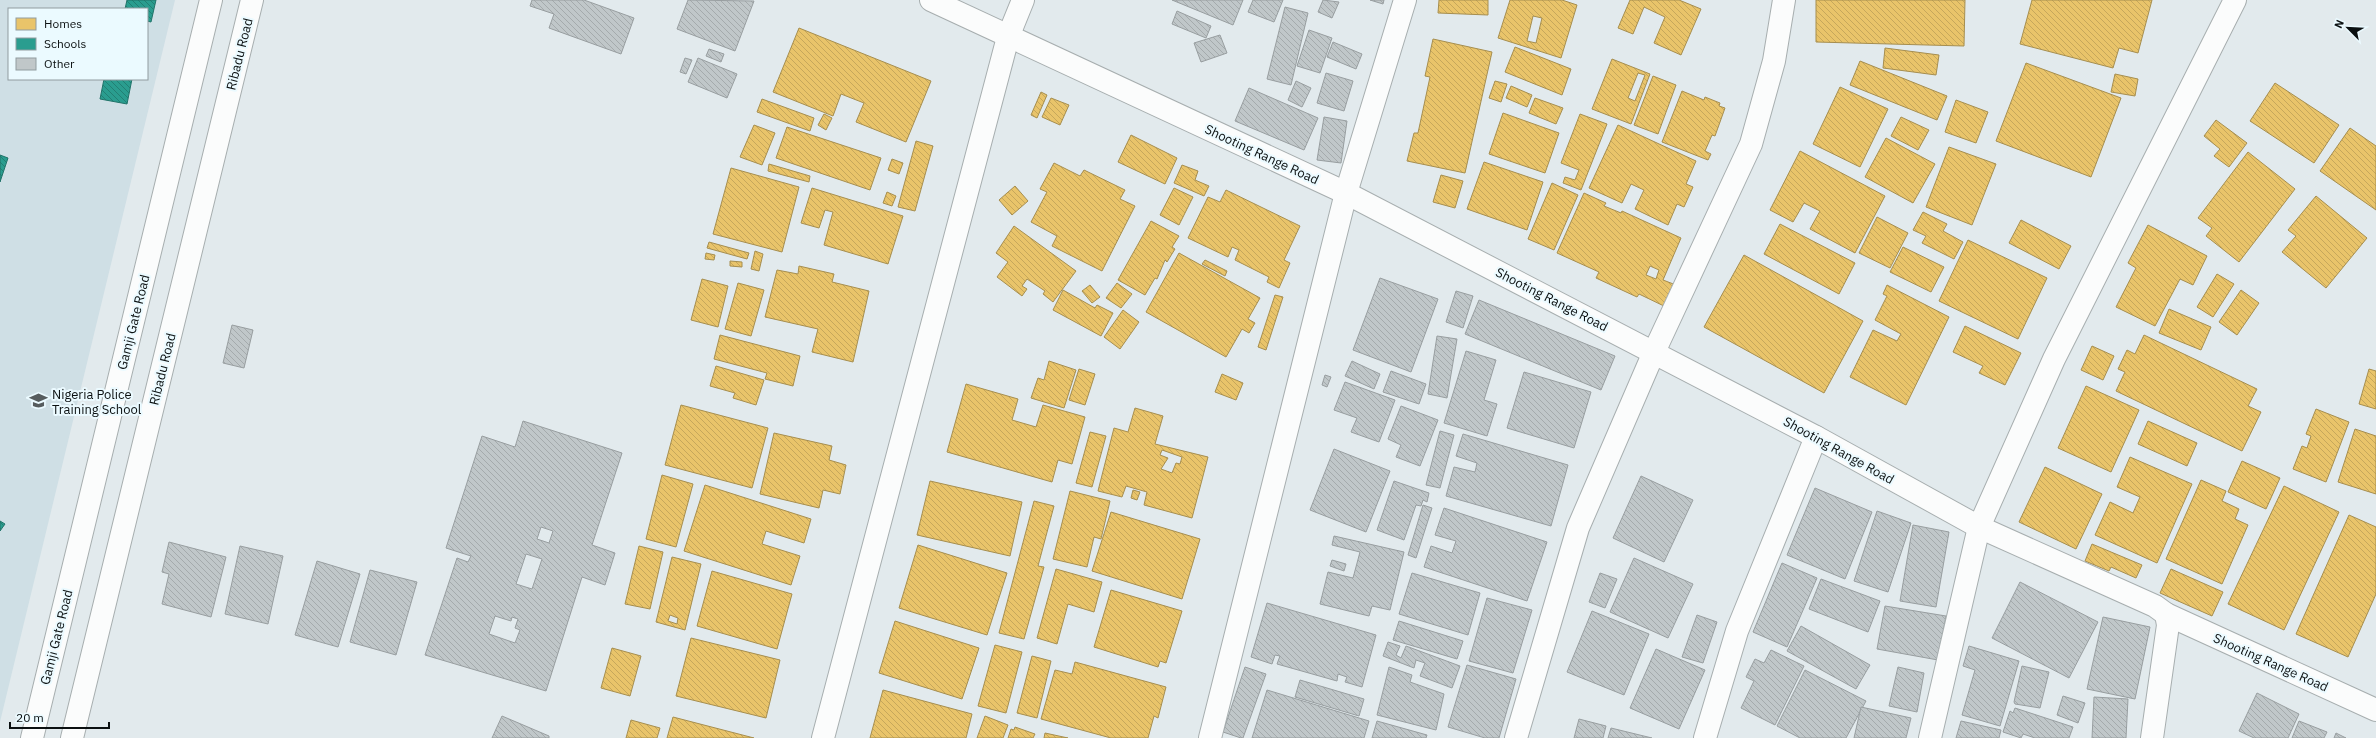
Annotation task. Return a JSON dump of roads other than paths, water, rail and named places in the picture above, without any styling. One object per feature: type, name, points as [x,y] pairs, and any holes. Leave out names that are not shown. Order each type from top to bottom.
[{"type":"street","name":"Gamji Gate Road","points":[[32,738],[211,0]]},
{"type":"street","name":"Ribadu Road","points":[[72,738],[252,0]]},
{"type":"street","name":"Shooting Range Road","points":[[931,0],[1346,193],[1816,437],[1979,527],[2155,606],[2166,614],[2376,710]]},
{"type":"street","points":[[823,738],[1008,37],[1023,0]]},
{"type":"street","points":[[1210,738],[1346,193],[1405,0]]},
{"type":"street","points":[[1516,738],[1578,528],[1654,352],[1751,144],[1774,62],[1784,0]]},
{"type":"street","points":[[1930,738],[1979,527],[2054,359],[2235,0]]},
{"type":"street","points":[[1705,738],[1736,631],[1816,437]]},
{"type":"street","points":[[2152,738],[2168,625],[2166,614]]},
{"type":"place","name":"Nigeria Police Training School","points":[[39,401]]}]
